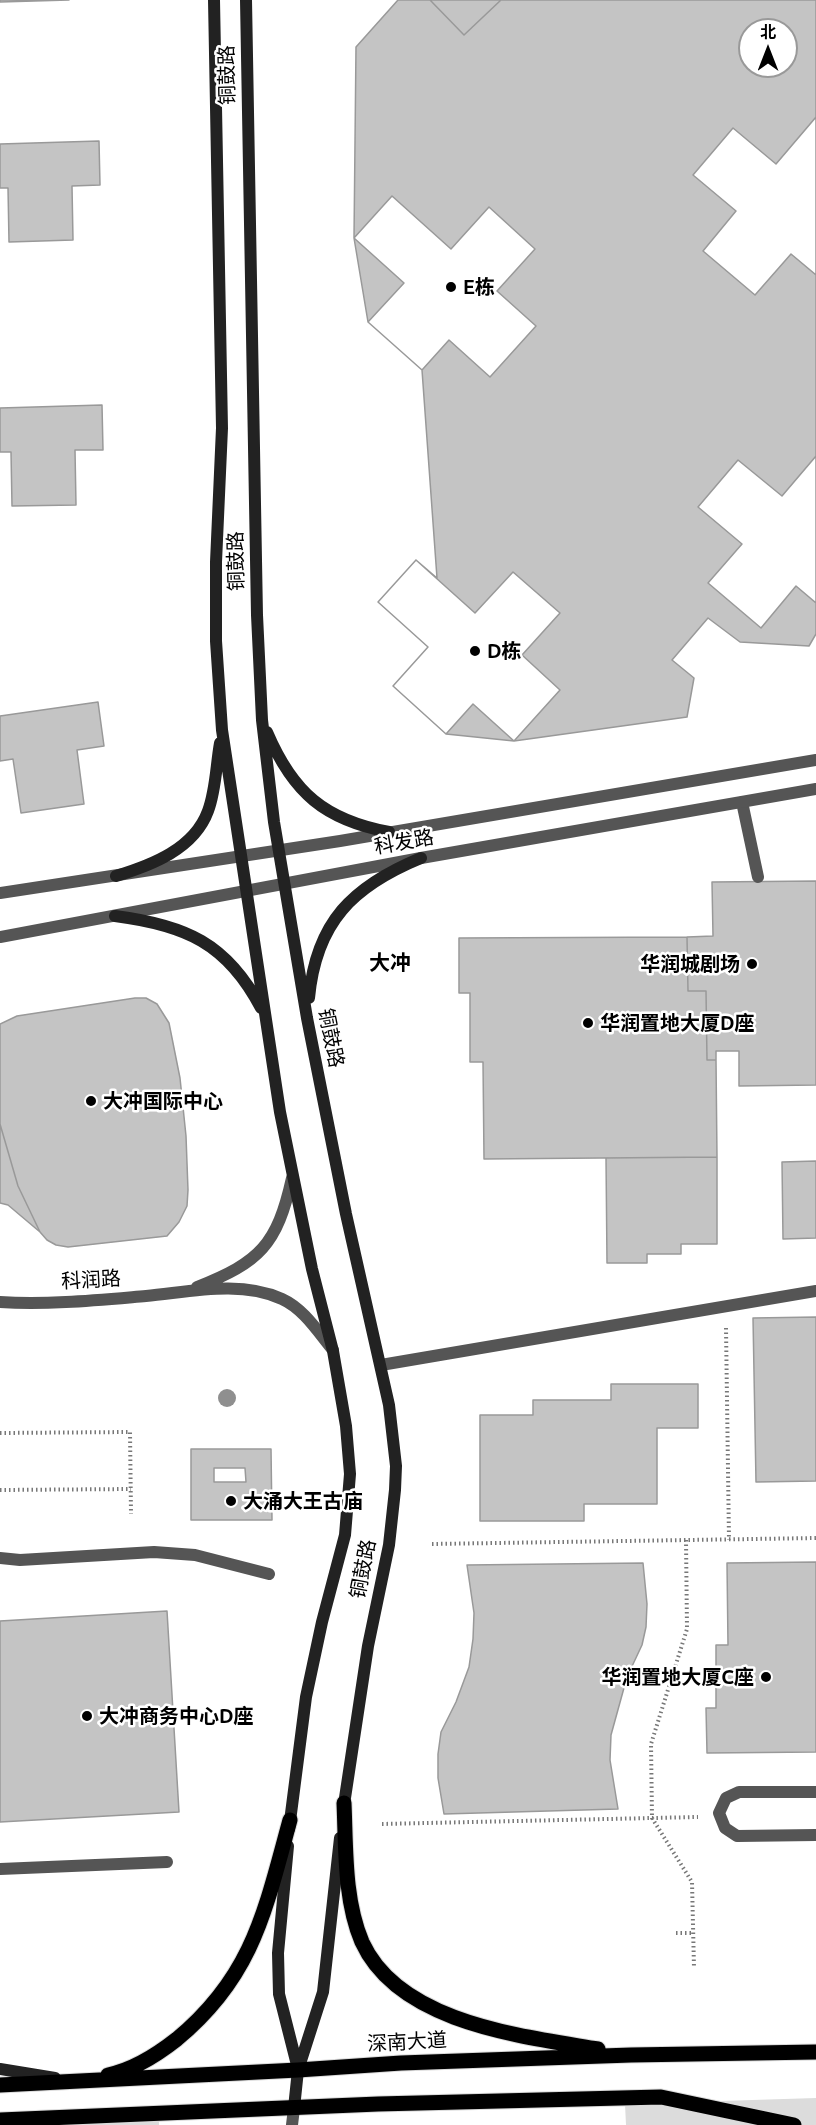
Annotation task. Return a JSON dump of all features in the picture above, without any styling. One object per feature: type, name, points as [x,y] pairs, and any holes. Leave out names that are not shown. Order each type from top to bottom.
[{"type":"main road","name":"铜鼓路","points":[[214,0],[222,428],[216,562],[216,640],[222,729],[245,892],[292,1178],[333,1351],[346,1426],[350,1474],[345,1535],[322,1622],[306,1697],[290,1820],[278,1953],[279,1994],[298,2070]]},
{"type":"main road","name":"铜鼓路","points":[[246,0],[256,593],[262,720],[269,790],[307,1018],[346,1214],[381,1365],[394,1440],[395,1490],[389,1545],[366,1656],[344,1803],[323,1992],[298,2070],[294,2108]]},
{"type":"main road","points":[[262,720],[275,751],[288,773],[320,807],[349,822],[389,832]]},
{"type":"main road","points":[[116,876],[154,864],[173,852],[201,827],[211,800],[222,729]]},
{"type":"main road","points":[[307,1018],[310,981],[316,958],[333,921],[347,904],[370,883],[392,870],[421,858]]},
{"type":"main road","points":[[115,916],[161,923],[210,945],[237,970],[251,988],[266,1017]]},
{"type":"main road","points":[[344,1803],[349,1884],[354,1917],[362,1941],[374,1965],[387,1978],[413,1998],[448,2014],[488,2028],[631,2055]]},
{"type":"main road","points":[[0,2069],[77,2081],[113,2074],[142,2062],[190,2028],[218,1999],[238,1971],[263,1916],[290,1820]]},
{"type":"main road","name":"深南大道","points":[[0,2085],[401,2063],[631,2055],[816,2052]]},
{"type":"main road","points":[[0,2120],[378,2104],[661,2097],[794,2125]]},
{"type":"street","name":"科发路","points":[[0,893],[279,851],[816,760]]},
{"type":"street","name":"科发路","points":[[0,937],[421,858],[816,789]]},
{"type":"street","points":[[742,802],[758,877]]},
{"type":"street","points":[[183,1292],[242,1268],[261,1251],[276,1231],[285,1210],[292,1178]]},
{"type":"street","name":"科润路","points":[[0,1302],[98,1300],[220,1289],[246,1289],[283,1299],[296,1307],[333,1351]]},
{"type":"street","points":[[381,1365],[816,1291]]},
{"type":"street","points":[[0,1558],[20,1560],[154,1552],[195,1555],[269,1574]]},
{"type":"street","points":[[816,1792],[739,1792],[726,1798],[720,1808],[721,1823],[728,1832],[742,1837],[816,1835]]},
{"type":"street","points":[[0,1869],[167,1862]]},
{"type":"street","points":[[292,2125],[294,2108]]},
{"type":"path","points":[[726,1307],[729,1540]]},
{"type":"path","points":[[0,1433],[130,1432],[131,1514]]},
{"type":"path","points":[[0,1490],[131,1489]]},
{"type":"path","points":[[432,1544],[816,1538]]},
{"type":"path","points":[[686,1540],[687,1629],[651,1744],[652,1818],[692,1882],[694,1968]]},
{"type":"path","points":[[382,1824],[720,1817]]},
{"type":"path","points":[[676,1933],[693,1933]]},
{"type":"shaded area","points":[[816,2098],[816,2125],[626,2125],[625,2104]]},
{"type":"shaded area","points":[[159,2117],[159,2125],[0,2125]]},
{"type":"building","points":[[0,0],[69,0],[0,2]]},
{"type":"building","points":[[398,0],[430,0],[464,35],[501,0],[816,0],[816,634],[809,646],[740,642],[708,618],[672,660],[694,678],[687,717],[514,741],[446,734],[393,686],[428,647],[378,602],[416,560],[437,578],[422,370],[368,322],[354,238],[356,47]]},
{"type":"building","points":[[430,0],[501,0],[464,35]]},
{"type":"building","points":[[816,117],[816,275],[791,254],[755,295],[703,251],[736,211],[693,175],[733,128],[776,164]]},
{"type":"building","points":[[99,141],[100,185],[72,186],[73,240],[9,242],[8,188],[0,188],[0,144]]},
{"type":"building","name":"E栋","points":[[392,196],[451,249],[489,207],[535,249],[497,291],[536,326],[490,377],[449,340],[422,370],[368,322],[404,283],[354,238]]},
{"type":"building","points":[[102,405],[103,450],[75,450],[76,505],[12,506],[11,452],[0,452],[0,408]]},
{"type":"building","points":[[816,456],[816,603],[796,586],[761,628],[708,583],[742,544],[698,507],[738,460],[782,496]]},
{"type":"building","name":"D栋","points":[[416,560],[475,613],[513,572],[560,613],[522,655],[560,690],[514,741],[473,704],[446,734],[393,686],[428,647],[378,602]]},
{"type":"building","points":[[98,702],[104,746],[77,750],[84,804],[21,813],[13,759],[0,761],[0,716]]},
{"type":"building","name":"华润城剧场","points":[[816,881],[816,1085],[739,1086],[739,1051],[716,1051],[716,1060],[707,1060],[706,991],[688,991],[687,937],[713,936],[712,882]]},
{"type":"building","name":"华润置地大厦D座","points":[[687,937],[688,991],[706,991],[707,1060],[716,1060],[717,1157],[484,1159],[483,1062],[470,1062],[470,993],[459,993],[459,938]]},
{"type":"building","name":"大冲国际中心","points":[[146,998],[157,1004],[169,1023],[180,1078],[186,1136],[187,1206],[179,1222],[167,1236],[68,1247],[56,1245],[40,1232],[18,1186],[0,1124],[0,1024],[17,1016]]},
{"type":"building","points":[[0,1124],[18,1186],[40,1232],[8,1205],[0,1203]]},
{"type":"building","points":[[717,1157],[717,1244],[681,1244],[681,1254],[647,1254],[647,1263],[607,1263],[606,1158]]},
{"type":"building","points":[[816,1161],[816,1238],[783,1239],[782,1162]]},
{"type":"building","points":[[816,1317],[816,1481],[756,1482],[753,1318]]},
{"type":"building","points":[[611,1384],[698,1384],[698,1428],[657,1428],[657,1504],[584,1504],[584,1521],[480,1521],[480,1415],[533,1415],[533,1400],[611,1400]]},
{"type":"building","name":"大涌大王古庙","points":[[191,1449],[271,1449],[272,1520],[191,1520]],"holes":[[[214,1468],[245,1468],[246,1482],[214,1482]]]},
{"type":"building","name":"华润置地大厦C座","points":[[816,1562],[816,1752],[707,1753],[706,1708],[716,1708],[716,1645],[728,1645],[727,1563]]},
{"type":"building","points":[[643,1563],[647,1604],[646,1627],[642,1645],[627,1677],[611,1735],[610,1760],[618,1809],[444,1814],[438,1778],[441,1732],[456,1702],[469,1667],[473,1639],[474,1613],[467,1565]]},
{"type":"building","name":"大冲商务中心D座","points":[[167,1611],[179,1812],[0,1822],[0,1621]]},
{"type":"place","name":"E栋","points":[[451,287]]},
{"type":"place","name":"D栋","points":[[475,651]]},
{"type":"place","name":"华润城剧场","points":[[752,964]]},
{"type":"place","name":"华润置地大厦D座","points":[[588,1023]]},
{"type":"place","name":"大冲国际中心","points":[[91,1101]]},
{"type":"place","name":"大涌大王古庙","points":[[231,1501]]},
{"type":"place","name":"华润置地大厦C座","points":[[766,1677]]},
{"type":"place","name":"大冲商务中心D座","points":[[87,1716]]},
{"type":"district","name":"大冲","points":[[390,963]]}]
